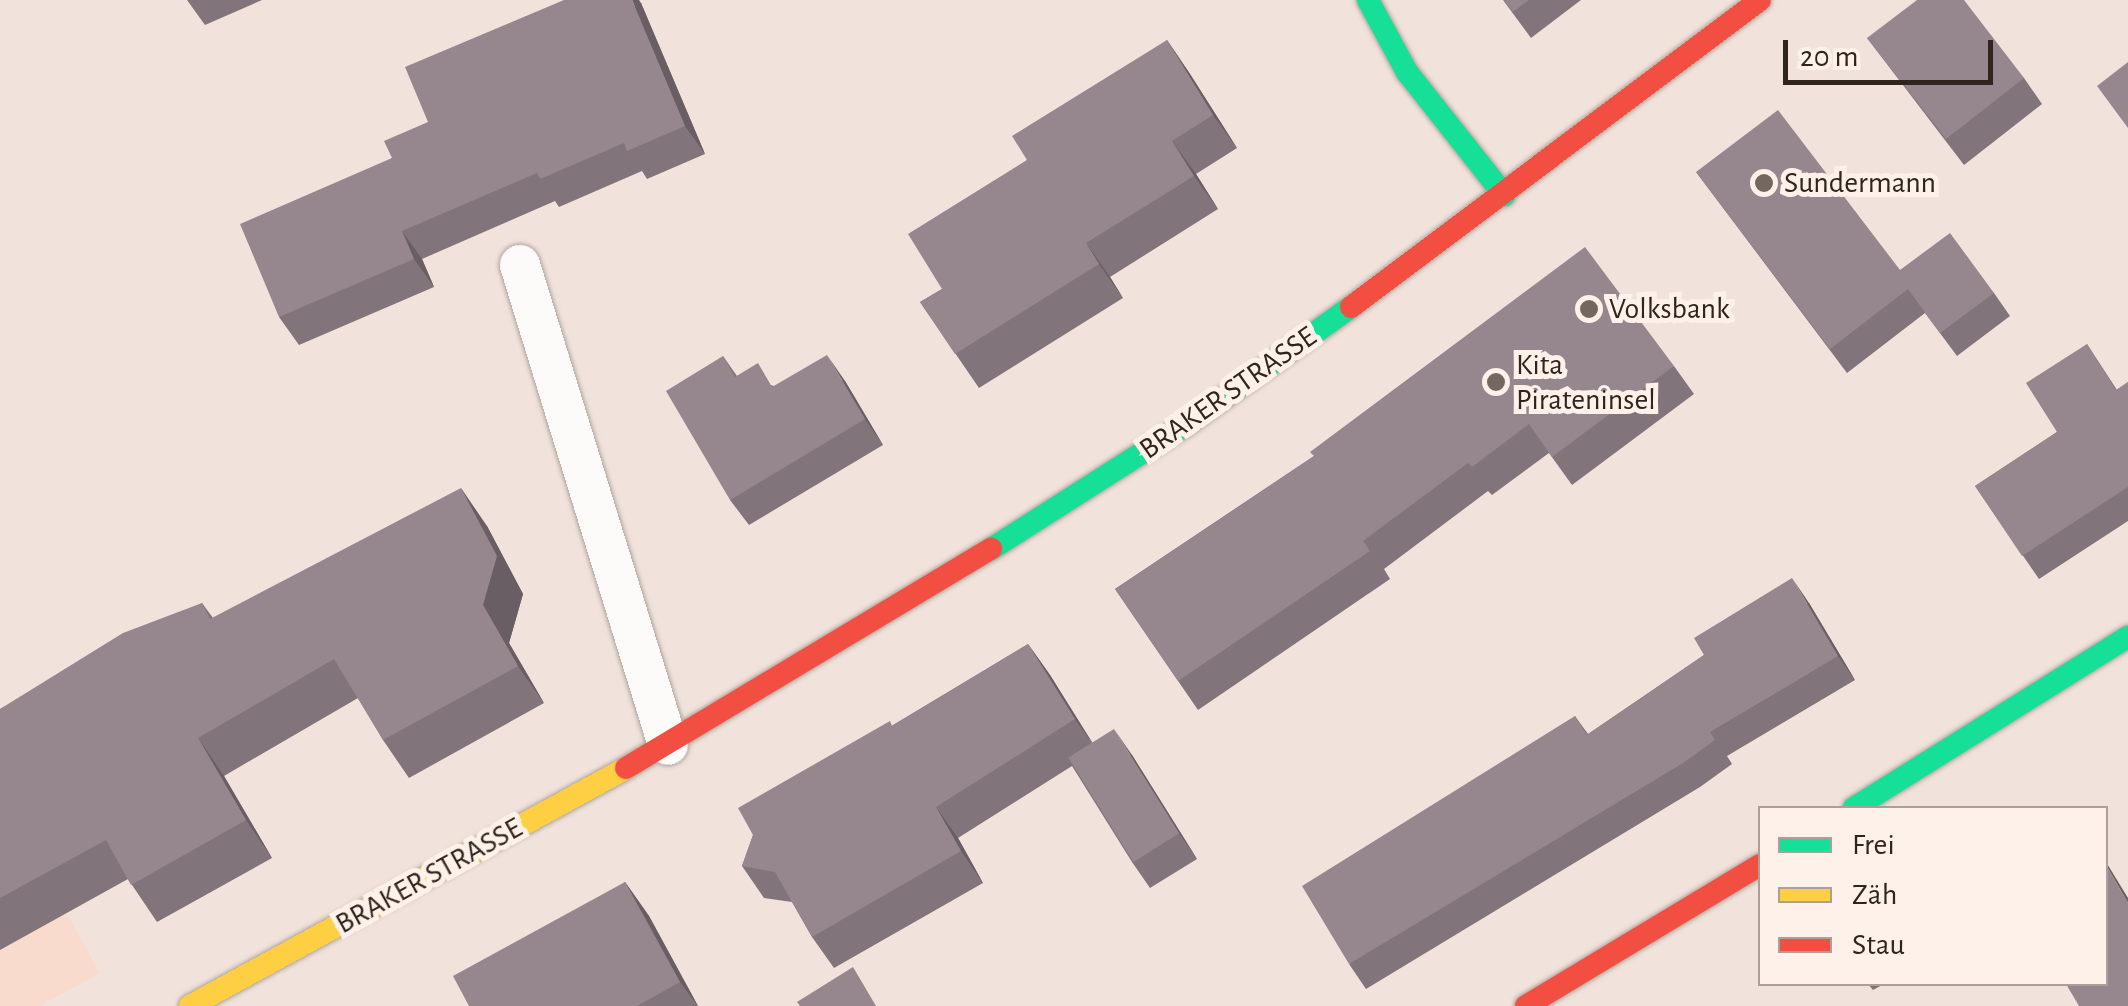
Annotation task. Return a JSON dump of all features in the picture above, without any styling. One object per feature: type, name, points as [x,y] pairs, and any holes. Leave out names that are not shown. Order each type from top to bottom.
[{"type":"main road","points":[[1368,0],[1407,72],[1504,195]]},
{"type":"main road","name":"BRAKER STRASSE","points":[[190,1006],[668,746],[1186,425],[1504,195],[1760,0]]},
{"type":"main road","points":[[1857,806],[2128,637]]},
{"type":"main road","points":[[1526,1006],[1758,866]]},
{"type":"lane","points":[[520,265],[668,746]]},
{"type":"shaded area","points":[[0,793],[100,973],[40,1006],[0,1006]]},
{"type":"building","points":[[564,0],[632,0],[685,126],[627,151],[624,143],[540,179],[537,173],[402,231],[414,259],[279,317],[240,224],[392,158],[384,141],[428,122],[405,67]]},
{"type":"building","points":[[1504,0],[1529,0],[1513,12]]},
{"type":"building","points":[[1917,0],[1964,0],[2024,78],[1946,139],[1867,38]]},
{"type":"building","points":[[1167,40],[1213,115],[1172,141],[1194,176],[1086,243],[1099,264],[955,354],[920,302],[942,289],[908,234],[1027,160],[1012,136]]},
{"type":"building","points":[[2128,62],[2128,128],[2097,86]]},
{"type":"building","points":[[1778,110],[1900,270],[1950,233],[1994,293],[1940,333],[1908,289],[1830,349],[1696,172]]},
{"type":"building","points":[[1585,247],[1674,366],[1552,457],[1529,424],[1472,467],[1468,463],[1363,541],[1370,551],[1178,681],[1115,589],[1314,456],[1310,452]]},
{"type":"building","points":[[2087,344],[2116,390],[2128,382],[2128,487],[2022,556],[1975,486],[2057,432],[2026,383]]},
{"type":"building","points":[[827,355],[865,419],[730,500],[666,391],[723,356],[735,377],[758,363],[772,387]]},
{"type":"building","points":[[461,488],[497,556],[483,605],[518,666],[383,740],[334,659],[198,738],[246,820],[131,885],[106,840],[0,898],[0,709],[123,633],[202,603],[210,619]]},
{"type":"building","points":[[1792,578],[1838,656],[1710,732],[1715,740],[1683,763],[1349,964],[1302,886],[1575,716],[1587,735],[1704,655],[1694,638]]},
{"type":"building","points":[[1028,644],[1075,719],[936,807],[961,851],[812,937],[775,872],[742,866],[753,835],[738,808],[890,721],[892,726]]},
{"type":"building","points":[[1114,729],[1179,833],[1133,862],[1068,758]]},
{"type":"building","points":[[2108,868],[2128,903],[2128,1006],[2079,1006],[2067,986],[2108,986]]},
{"type":"building","points":[[625,882],[680,982],[637,1006],[469,1006],[453,976]]},
{"type":"building","points":[[853,967],[876,1006],[800,1006],[797,1002]]},
{"type":"traffic: fast","points":[[1368,0],[1407,72],[1504,195]]},
{"type":"traffic: fast","points":[[991,549],[1186,425],[1351,307]]},
{"type":"traffic: fast","points":[[1857,806],[2128,637]]},
{"type":"traffic: slow","points":[[190,1006],[626,768]]},
{"type":"traffic: jam","points":[[1351,307],[1760,0]]},
{"type":"traffic: jam","points":[[626,768],[991,549]]},
{"type":"traffic: jam","points":[[1526,1006],[1758,866]]},
{"type":"place","name":"Sundermann","points":[[1764,183]]},
{"type":"place","name":"Volksbank","points":[[1589,309]]},
{"type":"place","name":"Kita Pirateninsel","points":[[1496,382]]}]
